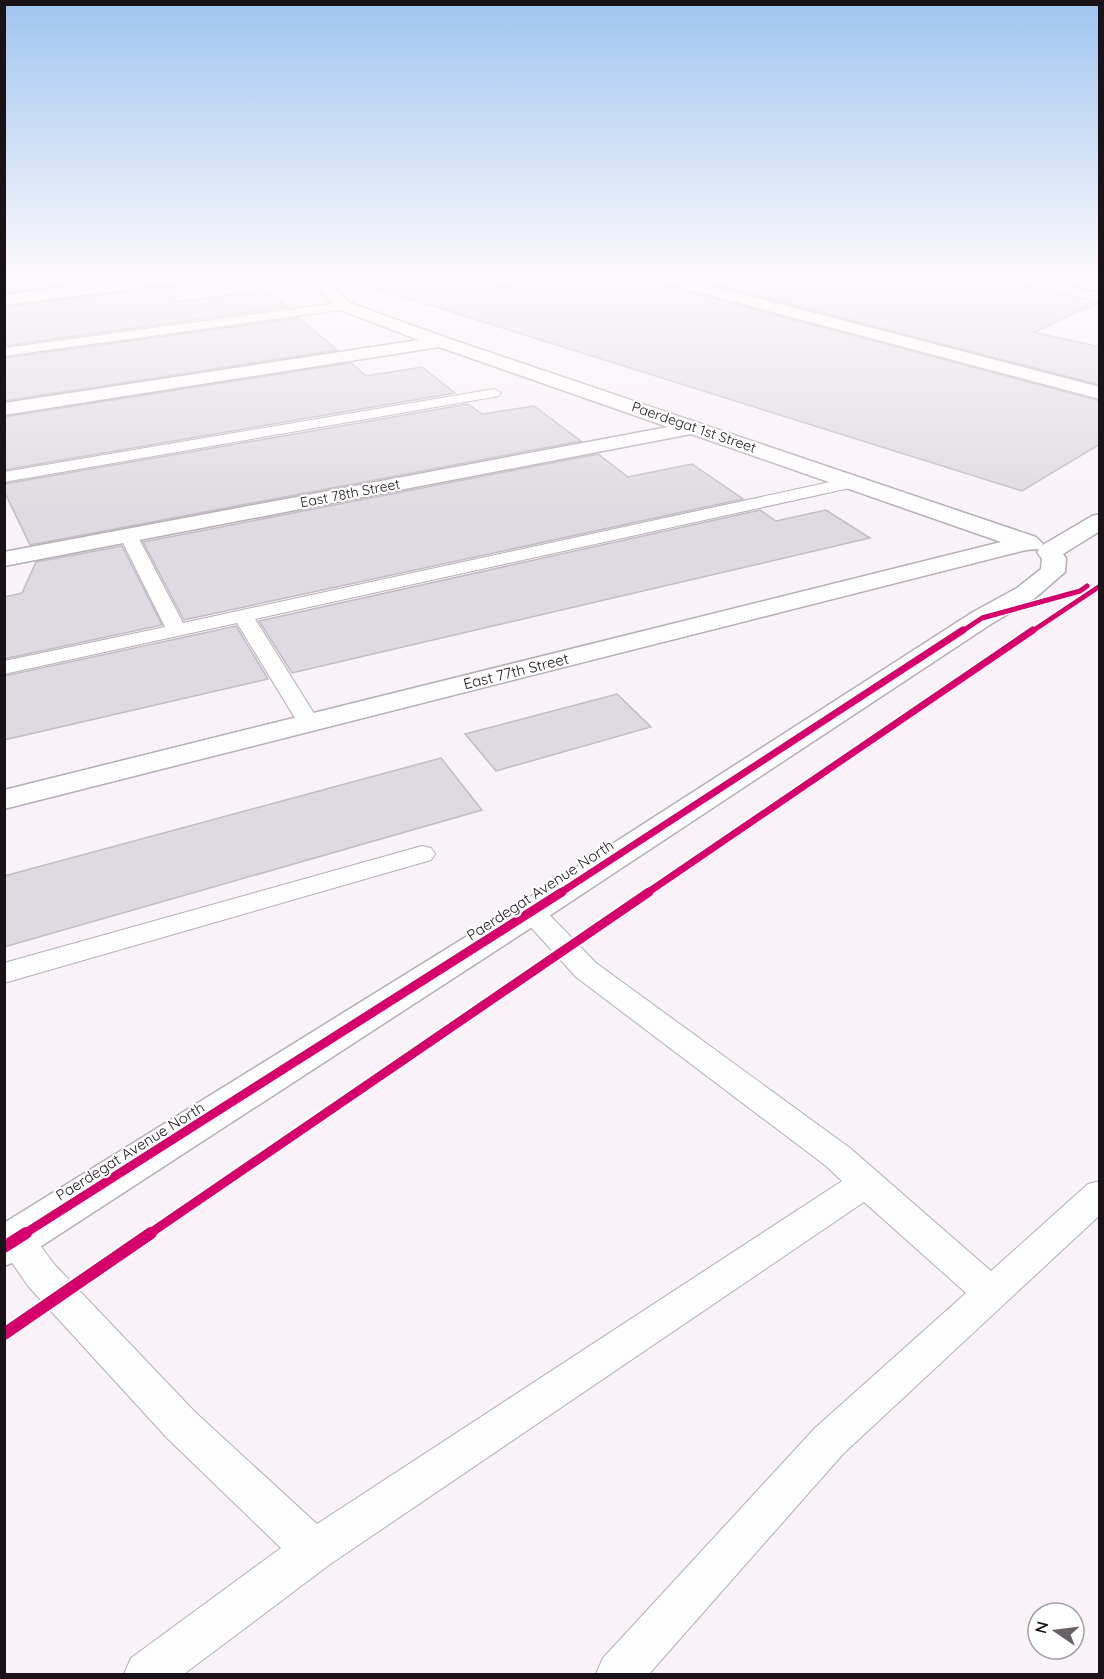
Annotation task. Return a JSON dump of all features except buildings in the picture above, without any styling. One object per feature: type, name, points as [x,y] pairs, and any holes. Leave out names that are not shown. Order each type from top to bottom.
[{"type":"street","points":[[4,409],[354,355]]},
{"type":"street","name":"Paerdegat 1st Street","points":[[480,355],[1039,547]]},
{"type":"street","points":[[957,355],[1100,393]]},
{"type":"street","name":"East 78th Street","points":[[4,559],[695,428]]},
{"type":"street","points":[[1039,547],[1100,522]]},
{"type":"street","name":"East 77th Street","points":[[4,800],[309,723],[1039,547]]},
{"type":"street","name":"Paerdegat Avenue North","points":[[10,1243],[531,912],[982,618],[1026,593],[1053,572],[1054,558],[1039,547]]},
{"type":"lane","points":[[4,477],[494,393]]},
{"type":"lane","points":[[4,668],[853,482]]},
{"type":"lane","points":[[128,535],[177,630]]},
{"type":"lane","points":[[243,616],[309,723]]},
{"type":"lane","points":[[4,973],[422,854]]},
{"type":"lane","points":[[531,912],[586,970],[838,1157],[991,1293]]},
{"type":"lane","points":[[147,1674],[314,1550],[866,1183]]},
{"type":"lane","points":[[619,1674],[829,1441],[1100,1194]]},
{"type":"lane","points":[[10,1243],[181,1425],[314,1550]]},
{"type":"cycle path","points":[[4,1247],[531,912],[982,618],[1080,591],[1087,586]]},
{"type":"cycle path","points":[[4,1334],[977,667],[1100,586]]}]
